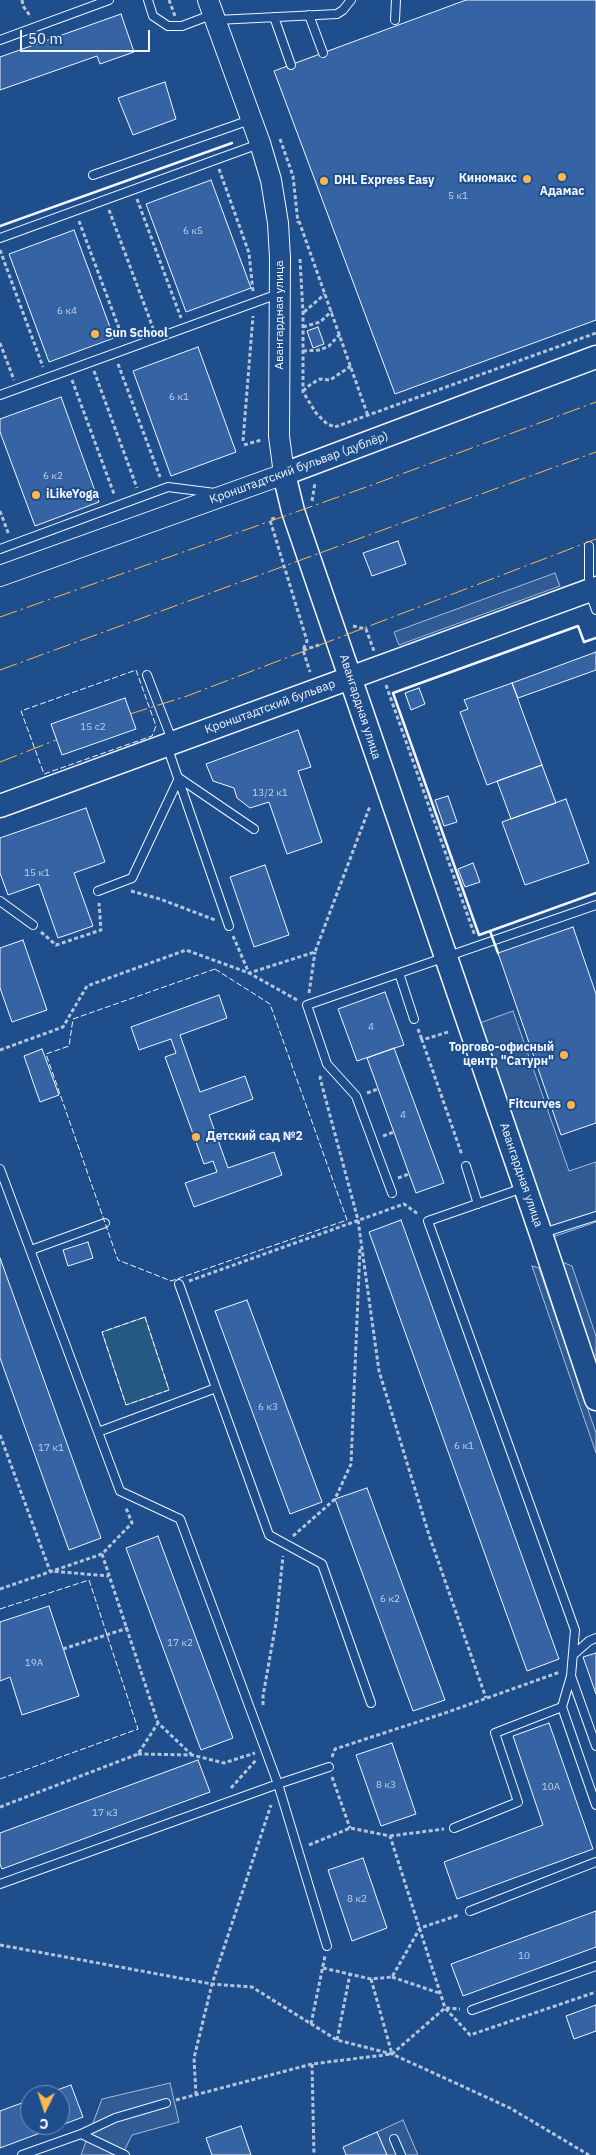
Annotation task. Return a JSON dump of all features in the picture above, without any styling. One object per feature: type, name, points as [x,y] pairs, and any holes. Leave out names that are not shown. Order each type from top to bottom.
[{"type":"main road","name":"Кронштадтский бульвар (дублёр)","points":[[284,474],[596,357]]},
{"type":"main road","name":"Авангардная улица","points":[[284,474],[293,511],[596,1399]]},
{"type":"main road","name":"Кронштадтский бульвар","points":[[0,806],[380,667],[594,596]]},
{"type":"street","name":"Авангардная улица","points":[[212,12],[260,143],[271,180],[278,223],[280,293],[279,436],[284,474]]},
{"type":"street","name":"Кронштадтский бульвар (дублёр)","points":[[0,576],[284,474]]},
{"type":"lane","points":[[0,40],[110,0]]},
{"type":"lane","points":[[148,0],[153,16],[168,26],[182,26],[212,12],[274,17],[337,14],[344,10],[352,0]]},
{"type":"lane","points":[[395,20],[396,0]]},
{"type":"lane","points":[[309,15],[323,53]]},
{"type":"lane","points":[[274,17],[292,65]]},
{"type":"lane","points":[[92,175],[252,120]]},
{"type":"lane","points":[[0,238],[260,143]]},
{"type":"lane","points":[[0,395],[280,293]]},
{"type":"lane","points":[[0,549],[168,487],[227,495]]},
{"type":"lane","points":[[589,546],[594,596]]},
{"type":"lane","points":[[147,674],[179,778],[229,926]]},
{"type":"lane","points":[[179,778],[254,829]]},
{"type":"lane","points":[[98,891],[132,878],[179,778]]},
{"type":"lane","points":[[0,901],[33,925]]},
{"type":"lane","points":[[392,1193],[356,1096],[327,1064],[307,1005],[596,905]]},
{"type":"lane","points":[[399,973],[414,1019]]},
{"type":"lane","points":[[466,1166],[478,1204]]},
{"type":"lane","points":[[0,1169],[120,1491],[180,1519],[278,1784],[327,1946]]},
{"type":"lane","points":[[525,1187],[428,1222],[575,1630],[571,1676],[562,1707],[596,1805]]},
{"type":"lane","points":[[541,1234],[596,1216]]},
{"type":"lane","points":[[31,1250],[105,1223]]},
{"type":"lane","points":[[179,1284],[269,1535],[322,1564],[371,1703]]},
{"type":"lane","points":[[98,1432],[216,1388]]},
{"type":"lane","points":[[573,1656],[589,1640],[596,1638]]},
{"type":"lane","points":[[571,1676],[596,1746]]},
{"type":"lane","points":[[454,1828],[518,1802],[495,1733],[562,1707]]},
{"type":"lane","points":[[0,1884],[329,1767]]},
{"type":"lane","points":[[470,1911],[596,1862]]},
{"type":"lane","points":[[472,2010],[596,1966]]},
{"type":"lane","points":[[22,2155],[81,2134],[115,2118],[166,2103]]},
{"type":"lane","points":[[81,2134],[125,2155]]},
{"type":"lane","points":[[394,2138],[401,2155]]},
{"type":"path","points":[[22,0],[35,27]]},
{"type":"path","points":[[134,189],[185,328]]},
{"type":"path","points":[[106,199],[157,338]]},
{"type":"path","points":[[75,210],[126,349]]},
{"type":"path","points":[[298,218],[368,416]]},
{"type":"path","points":[[0,250],[47,378]]},
{"type":"path","points":[[303,313],[326,294]]},
{"type":"path","points":[[303,327],[320,322],[332,311]]},
{"type":"path","points":[[336,430],[335,427],[596,333]]},
{"type":"path","points":[[303,351],[320,350],[329,346],[340,334]]},
{"type":"path","points":[[0,343],[17,389]]},
{"type":"path","points":[[114,354],[161,482]]},
{"type":"path","points":[[91,362],[138,490]]},
{"type":"path","points":[[303,392],[310,384],[320,379],[330,380],[351,366]]},
{"type":"path","points":[[68,370],[116,499]]},
{"type":"path","points":[[322,425],[327,424]]},
{"type":"path","points":[[244,444],[262,440]]},
{"type":"path","points":[[308,504],[312,503],[315,483],[323,480]]},
{"type":"path","points":[[0,511],[10,538]]},
{"type":"path","points":[[276,518],[270,520],[307,641],[303,650],[316,690]]},
{"type":"path","points":[[353,625],[366,629],[475,936],[475,946]]},
{"type":"path","points":[[0,1050],[63,1028],[87,986],[186,950],[249,974],[307,1005],[315,952],[370,806]]},
{"type":"path","points":[[111,886],[160,899],[229,926],[249,974]]},
{"type":"path","points":[[33,925],[56,945],[101,930],[98,891]]},
{"type":"path","points":[[249,974],[315,952]]},
{"type":"path","points":[[448,1032],[422,1040],[466,1166]]},
{"type":"path","points":[[327,1064],[320,1078],[358,1220],[379,1371],[429,1536],[486,1698]]},
{"type":"path","points":[[179,1284],[404,1204],[428,1222]]},
{"type":"path","points":[[264,1714],[263,1696],[276,1623],[284,1543],[335,1499],[352,1464],[361,1240]]},
{"type":"path","points":[[0,1435],[50,1571]]},
{"type":"path","points":[[0,1589],[102,1554],[132,1523],[120,1491]]},
{"type":"path","points":[[102,1554],[158,1723],[192,1755]]},
{"type":"path","points":[[50,1571],[109,1576]]},
{"type":"path","points":[[63,1649],[128,1628]]},
{"type":"path","points":[[350,1828],[329,1767],[335,1749],[560,1672],[573,1656]]},
{"type":"path","points":[[138,1754],[158,1723]]},
{"type":"path","points":[[0,1807],[138,1754],[192,1755],[224,1763],[265,1750]]},
{"type":"path","points":[[214,1807],[265,1750]]},
{"type":"path","points":[[196,2095],[194,2058],[212,1984],[278,1784]]},
{"type":"path","points":[[298,1849],[350,1828],[390,1836],[454,1828]]},
{"type":"path","points":[[390,1836],[420,1928]]},
{"type":"path","points":[[392,1977],[420,1928],[470,1911]]},
{"type":"path","points":[[0,1945],[212,1984],[252,1987],[337,2040],[392,2054],[510,2108],[589,2155]]},
{"type":"path","points":[[311,2024],[327,1946]]},
{"type":"path","points":[[323,1968],[370,1979],[392,1977],[440,1993]]},
{"type":"path","points":[[337,2040],[350,1974]]},
{"type":"path","points":[[370,1979],[392,2054]]},
{"type":"path","points":[[166,2103],[312,2064],[392,2054],[445,2008],[472,2010]]},
{"type":"path","points":[[312,2064],[314,2155]]},
{"type":"shaded area","points":[[555,573],[560,586],[399,645],[394,632]]},
{"type":"shaded area","points":[[513,1011],[569,1171],[596,1162],[596,1222],[553,1237],[477,1024]]},
{"type":"shaded area","points":[[557,1260],[572,1266],[596,1336],[596,1370]]},
{"type":"shaded area","points":[[532,1266],[539,1268],[596,1433],[596,1453]]},
{"type":"shaded area","points":[[145,1317],[169,1390],[126,1405],[102,1332]]},
{"type":"shaded area","points":[[170,2083],[179,2122],[132,2135],[122,2155],[81,2155],[102,2099]]},
{"type":"shaded area","points":[[403,2120],[418,2155],[387,2155],[377,2132]]},
{"type":"building","points":[[466,0],[596,0],[596,320],[395,394],[274,71]]},
{"type":"building","points":[[121,14],[134,52],[100,64],[97,56],[0,90],[0,57]]},
{"type":"building","points":[[165,82],[176,119],[133,135],[118,98]]},
{"type":"building","points":[[211,180],[251,288],[186,312],[146,204]]},
{"type":"building","points":[[74,230],[114,338],[49,362],[9,254]]},
{"type":"building","points":[[318,327],[324,344],[313,348],[307,331]]},
{"type":"building","points":[[198,347],[236,452],[171,476],[133,371]]},
{"type":"building","points":[[61,397],[99,502],[35,526],[0,432],[0,419]]},
{"type":"building","points":[[398,541],[406,564],[372,576],[363,553]]},
{"type":"building","points":[[596,652],[596,670],[518,698],[512,683]]},
{"type":"building","points":[[512,683],[542,765],[487,785],[460,712],[468,709],[464,700]]},
{"type":"building","points":[[419,688],[425,704],[411,710],[405,693]]},
{"type":"building","points":[[125,698],[136,729],[62,755],[51,724]]},
{"type":"building","points":[[298,730],[311,767],[298,771],[322,842],[287,854],[269,802],[250,808],[237,798],[234,788],[213,781],[206,764]]},
{"type":"building","points":[[542,765],[556,803],[511,819],[497,781]]},
{"type":"building","points":[[448,796],[457,822],[444,826],[435,800]]},
{"type":"building","points":[[566,799],[589,863],[525,885],[502,822]]},
{"type":"building","points":[[86,808],[105,862],[74,873],[93,926],[58,938],[39,884],[8,895],[0,873],[0,838]]},
{"type":"building","points":[[473,863],[480,882],[465,887],[458,869]]},
{"type":"building","points":[[265,865],[289,935],[254,947],[230,877]]},
{"type":"building","name":"Торгово-офисный центр \"Сатурн\"","points":[[573,927],[596,994],[596,1123],[561,1135],[498,953]]},
{"type":"building","points":[[23,940],[47,1010],[12,1022],[0,988],[0,948]]},
{"type":"building","points":[[385,992],[404,1045],[357,1061],[338,1009]]},
{"type":"building","points":[[219,995],[227,1018],[180,1035],[200,1092],[245,1076],[253,1099],[209,1115],[228,1168],[274,1152],[282,1175],[194,1207],[185,1183],[217,1172],[213,1161],[204,1164],[165,1057],[176,1053],[171,1039],[139,1050],[131,1027]]},
{"type":"building","points":[[394,1048],[444,1183],[416,1193],[367,1058]]},
{"type":"building","points":[[42,1049],[59,1095],[40,1102],[24,1056]]},
{"type":"building","points":[[401,1220],[559,1659],[527,1671],[369,1232]]},
{"type":"building","points":[[88,1242],[93,1258],[68,1266],[63,1250]]},
{"type":"building","points":[[0,1258],[101,1538],[69,1550],[0,1358]]},
{"type":"building","points":[[247,1300],[322,1502],[290,1514],[215,1311]]},
{"type":"building","points":[[367,1488],[445,1700],[413,1711],[335,1499]]},
{"type":"building","points":[[158,1536],[233,1738],[201,1750],[126,1548]]},
{"type":"building","points":[[49,1606],[79,1696],[22,1715],[10,1677],[0,1681],[0,1622]]},
{"type":"building","points":[[596,1653],[596,1694],[583,1657]]},
{"type":"building","points":[[549,1723],[593,1849],[457,1899],[444,1862],[543,1825],[513,1736]]},
{"type":"building","points":[[392,1743],[416,1814],[381,1826],[356,1755]]},
{"type":"building","points":[[198,1760],[210,1792],[2,1869],[0,1864],[0,1833]]},
{"type":"building","points":[[363,1858],[387,1928],[352,1941],[328,1870]]},
{"type":"building","points":[[596,1911],[596,1947],[463,1996],[451,1964]]},
{"type":"building","points":[[596,2005],[596,2031],[574,2039],[566,2016]]},
{"type":"building","points":[[70,2085],[83,2117],[70,2122]]},
{"type":"building","points":[[20,2104],[20,2135],[35,2135],[0,2148],[0,2111]]},
{"type":"building","points":[[241,2126],[251,2155],[212,2155],[206,2138]]},
{"type":"building","points":[[377,2132],[387,2155],[346,2155],[343,2147]]},
{"type":"fence","points":[[136,670],[156,726],[152,736],[44,774],[21,711],[136,670]]},
{"type":"fence","points":[[215,969],[270,1004],[347,1220],[171,1281],[118,1260],[46,1054],[69,1046],[73,1019],[215,969]]},
{"type":"fence","points":[[145,1317],[169,1390],[126,1405],[102,1332],[145,1317]]},
{"type":"fence","points":[[0,1609],[89,1580],[138,1729],[0,1779]]},
{"type":"wall","points":[[0,226],[232,143]]},
{"type":"wall","points":[[596,638],[584,642],[578,626],[393,693],[479,935],[596,893]]},
{"type":"wall","points":[[490,931],[498,953]]},
{"type":"power","points":[[0,617],[372,485],[596,402]]},
{"type":"power","points":[[0,670],[596,452]]},
{"type":"power","points":[[130,714],[187,696],[596,539]]},
{"type":"power","points":[[0,762],[56,740]]},
{"type":"place","name":"Адамас","points":[[562,177]]},
{"type":"place","name":"Киномакс","points":[[527,179]]},
{"type":"place","name":"DHL Express Easy","points":[[324,181]]},
{"type":"place","name":"Sun School","points":[[95,334]]},
{"type":"place","name":"iLikeYoga","points":[[36,495]]},
{"type":"place","name":"Торгово-офисный центр \"Сатурн\"","points":[[564,1055]]},
{"type":"place","name":"Fitcurves","points":[[571,1105]]},
{"type":"place","name":"Детский сад №2","points":[[196,1137]]}]
